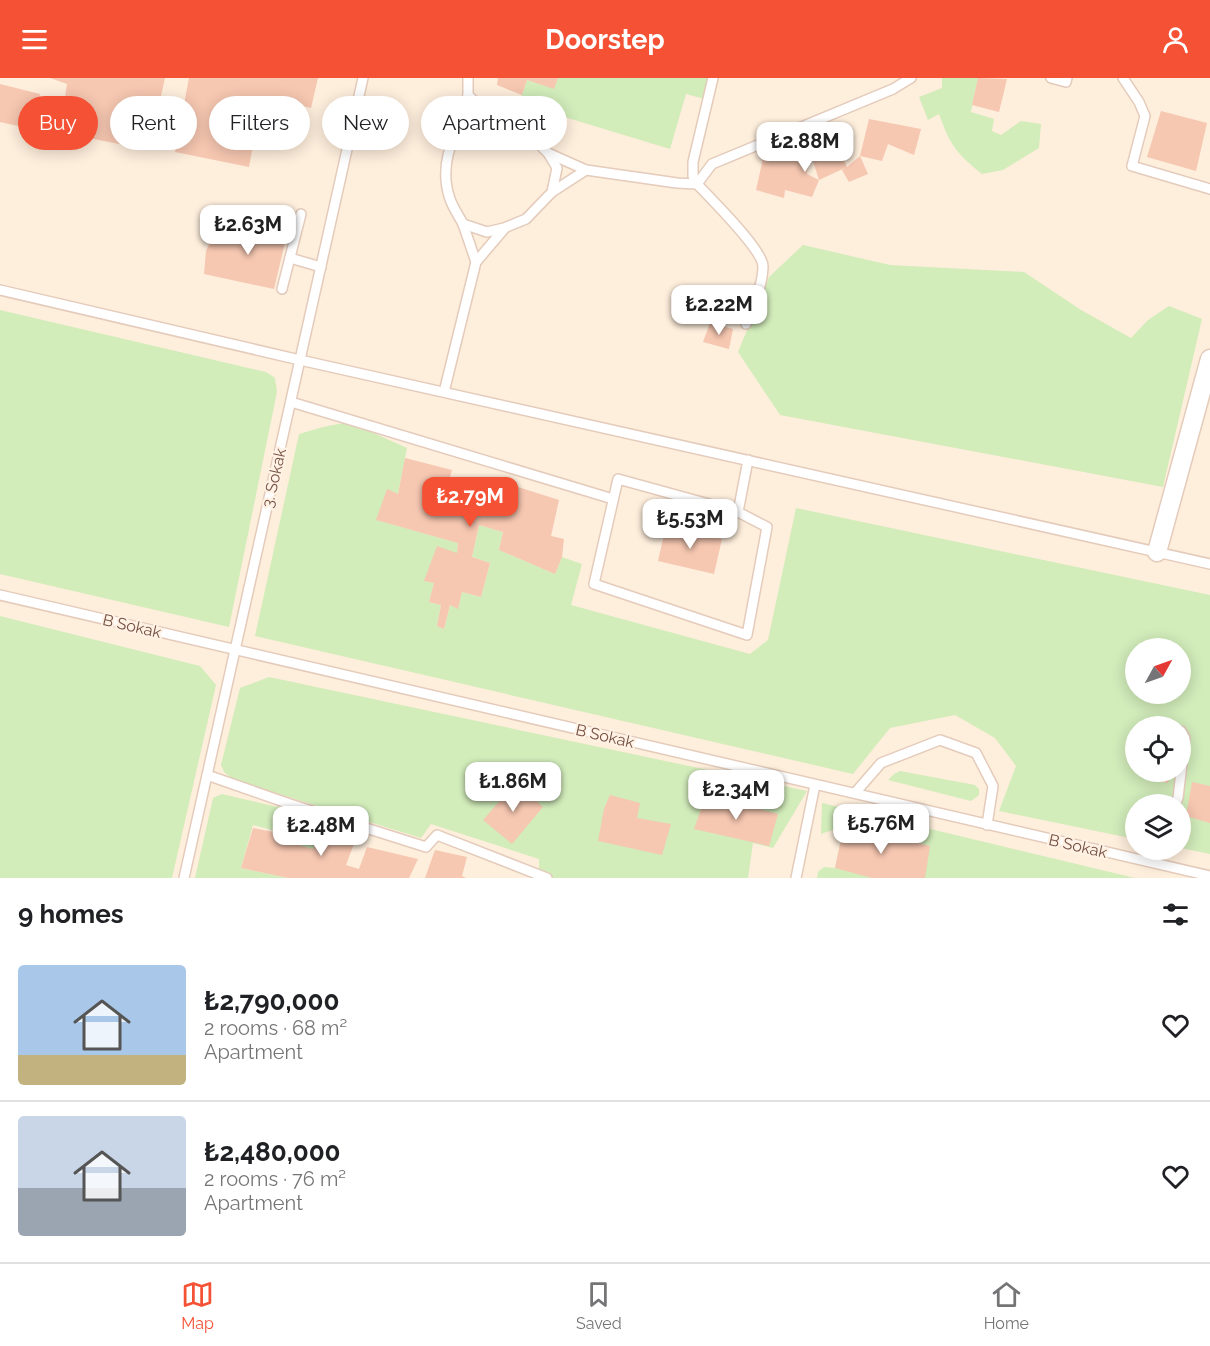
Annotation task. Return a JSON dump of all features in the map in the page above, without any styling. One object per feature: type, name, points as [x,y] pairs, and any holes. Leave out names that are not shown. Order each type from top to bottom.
[{"type":"street","points":[[1157,552],[1209,366]]},
{"type":"lane","name":"3. Sokak","points":[[184,878],[363,78]]},
{"type":"lane","points":[[468,78],[468,95]]},
{"type":"lane","points":[[713,78],[693,162],[693,176],[697,184],[756,249],[763,263],[762,279],[746,324]]},
{"type":"lane","points":[[697,184],[712,164],[893,89],[911,78]]},
{"type":"lane","points":[[1051,78],[1066,82],[1067,78]]},
{"type":"lane","points":[[1123,78],[1139,102],[1145,116],[1132,166],[1210,189]]},
{"type":"lane","points":[[450,150],[445,172],[450,199],[463,224],[476,262]]},
{"type":"lane","points":[[546,150],[557,168],[552,192]]},
{"type":"lane","points":[[549,153],[586,170],[697,184]]},
{"type":"lane","points":[[463,224],[487,232],[526,219],[552,192],[586,170]]},
{"type":"lane","points":[[282,290],[301,214]]},
{"type":"lane","points":[[444,392],[476,262],[504,228]]},
{"type":"lane","points":[[290,258],[321,267]]},
{"type":"lane","points":[[0,290],[300,360],[1210,564]]},
{"type":"lane","points":[[291,402],[613,499]]},
{"type":"lane","points":[[738,512],[748,460]]},
{"type":"lane","points":[[618,479],[738,512],[767,527],[747,635],[594,584],[618,479]]},
{"type":"lane","name":"B Sokak","points":[[0,595],[1125,856]]},
{"type":"lane","points":[[855,793],[881,763],[940,740],[976,753],[993,786],[987,825]]},
{"type":"lane","points":[[207,775],[426,847],[437,835],[547,878]]},
{"type":"lane","points":[[796,878],[815,785]]},
{"type":"lane","name":"B Sokak","points":[[1141,860],[1210,876]]},
{"type":"green space","points":[[558,78],[707,78],[708,100],[686,94],[670,149],[567,118],[567,96],[521,96],[527,80],[554,88]]},
{"type":"green space","points":[[942,78],[978,78],[971,112],[994,119],[992,131],[1001,135],[1021,121],[1041,124],[1039,148],[1003,170],[982,174],[955,148],[939,114],[928,120],[919,97],[942,88]]},
{"type":"green space","points":[[803,245],[890,265],[1024,272],[1081,310],[1131,338],[1148,320],[1169,306],[1202,319],[1163,487],[780,415],[738,352],[769,277]]},
{"type":"green space","points":[[0,310],[266,372],[275,378],[277,392],[229,627],[0,574]]},
{"type":"green space","points":[[349,422],[407,448],[398,494],[387,490],[377,520],[458,543],[457,553],[425,581],[434,583],[429,602],[441,605],[437,626],[444,629],[450,605],[458,608],[462,592],[481,597],[490,563],[472,557],[479,525],[503,532],[499,550],[555,574],[562,557],[582,564],[571,605],[750,654],[768,640],[796,508],[1210,595],[1210,854],[1191,850],[1191,794],[1125,794],[1125,837],[999,811],[1016,766],[995,738],[955,715],[890,728],[853,774],[255,636],[299,434]]},
{"type":"green space","points":[[0,616],[200,666],[216,685],[172,878],[0,878]]},
{"type":"green space","points":[[269,677],[807,791],[773,848],[753,843],[748,878],[547,878],[539,874],[539,859],[431,824],[421,838],[234,780],[224,772],[221,765],[240,688]]},
{"type":"green space","points":[[900,771],[975,785],[979,789],[979,795],[971,801],[888,780]]},
{"type":"green space","points":[[222,794],[282,808],[284,825],[318,835],[313,849],[288,842],[290,835],[253,825],[241,868],[288,878],[195,878],[213,798]]},
{"type":"green space","points":[[822,803],[1135,878],[817,878],[818,872],[824,867],[835,868],[844,826],[821,834]]},
{"type":"building","points":[[50,78],[165,78],[161,96],[110,96],[110,142],[98,140],[98,96],[65,96],[67,84]]},
{"type":"building","points":[[189,78],[318,78],[311,108],[310,96],[209,96],[209,150],[252,150],[249,167],[175,152],[175,150],[197,150],[197,96],[186,96]]},
{"type":"building","points":[[498,78],[558,78],[554,89],[527,80],[522,95],[497,85]]},
{"type":"building","points":[[978,78],[1007,79],[999,112],[972,105]]},
{"type":"building","points":[[0,84],[40,94],[40,96],[18,96],[18,126],[0,122]]},
{"type":"building","points":[[1161,111],[1207,123],[1196,171],[1147,157]]},
{"type":"building","points":[[869,119],[921,129],[914,155],[888,144],[882,161],[860,156]]},
{"type":"building","points":[[837,144],[847,167],[819,180],[811,155]]},
{"type":"building","points":[[764,154],[808,164],[807,174],[819,180],[812,197],[785,190],[784,198],[756,190]]},
{"type":"building","points":[[860,156],[868,174],[849,182],[842,170]]},
{"type":"building","points":[[275,205],[295,211],[291,226],[269,219]]},
{"type":"building","points":[[252,220],[288,230],[274,289],[204,274],[206,251],[212,238],[216,235],[262,244],[264,237],[259,234],[259,239],[251,236],[247,231]]},
{"type":"building","points":[[710,323],[733,329],[729,349],[703,342]]},
{"type":"building","points":[[405,458],[452,470],[449,480],[516,497],[518,487],[559,500],[551,536],[564,539],[562,557],[555,574],[499,550],[503,532],[479,525],[472,557],[490,563],[481,597],[462,592],[458,609],[450,605],[444,629],[437,626],[441,605],[429,602],[434,583],[424,581],[437,546],[457,553],[458,543],[376,520],[387,489],[398,494]]},
{"type":"building","points":[[666,526],[722,539],[714,574],[658,561]]},
{"type":"building","points":[[516,782],[543,807],[512,844],[483,820]]},
{"type":"building","points":[[1192,782],[1210,786],[1210,823],[1191,817]]},
{"type":"building","points":[[610,795],[640,803],[637,818],[671,824],[662,855],[598,841],[604,809]]},
{"type":"building","points":[[706,795],[778,814],[769,846],[694,829]]},
{"type":"building","points":[[323,823],[359,830],[346,865],[359,869],[367,847],[418,859],[409,878],[288,878],[241,868],[253,828],[290,835],[288,842],[313,849]]},
{"type":"building","points":[[844,825],[930,846],[925,878],[872,878],[835,868]]},
{"type":"building","points":[[435,850],[467,857],[462,876],[466,878],[425,878]]}]
